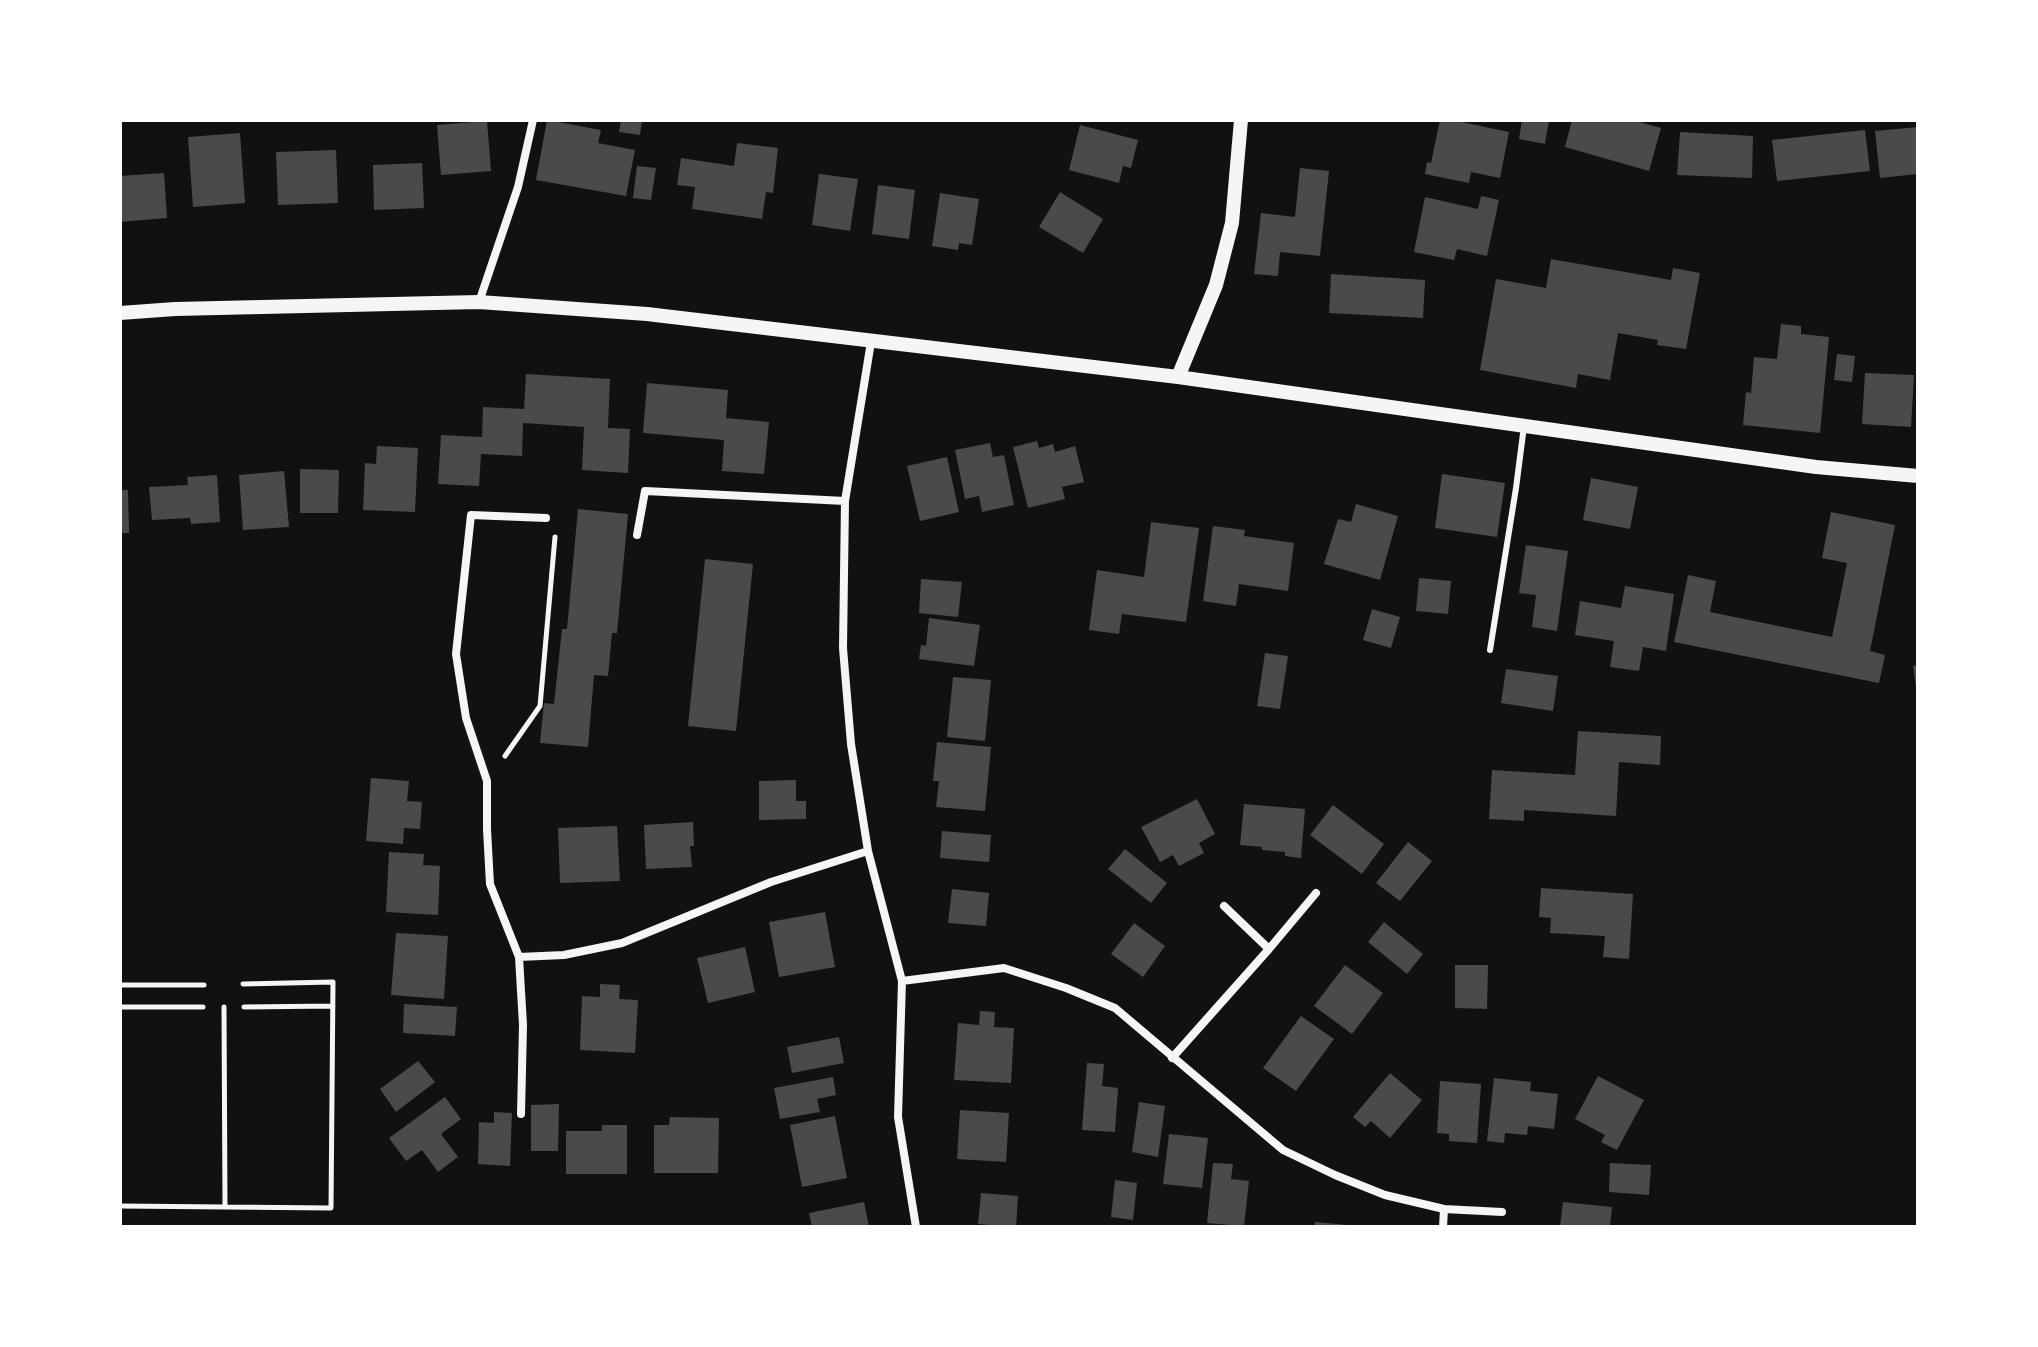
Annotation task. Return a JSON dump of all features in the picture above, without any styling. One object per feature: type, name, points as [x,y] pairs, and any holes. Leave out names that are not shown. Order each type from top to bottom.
[{"type":"street","points":[[479,302],[518,187],[533,120]]},
{"type":"street","points":[[1178,377],[1216,285],[1232,223],[1241,120]]},
{"type":"street","points":[[120,313],[479,302],[647,314],[1178,377],[1816,467],[1918,476]]},
{"type":"street","points":[[871,342],[845,501],[843,648],[851,744],[868,851],[902,981],[898,1117],[916,1227]]},
{"type":"street","points":[[637,535],[645,491],[845,501]]},
{"type":"street","points":[[521,1114],[523,1025],[519,957],[490,884],[487,781],[466,718],[456,654],[471,515],[546,518]]},
{"type":"street","points":[[519,957],[564,955],[622,943],[771,882],[868,851]]},
{"type":"street","points":[[1172,1058],[1316,893]]},
{"type":"street","points":[[1224,906],[1269,949]]},
{"type":"street","points":[[902,981],[1004,968],[1066,988],[1115,1008],[1283,1150],[1385,1195],[1444,1209],[1502,1212]]},
{"type":"street","points":[[1443,1227],[1444,1209]]},
{"type":"lane","points":[[1490,650],[1524,426]]},
{"type":"path","points":[[487,781],[540,706],[556,518],[546,518]]},
{"type":"path","points":[[120,1206],[331,1208],[333,982],[243,984]]},
{"type":"path","points":[[120,985],[204,985]]},
{"type":"path","points":[[244,1007],[333,1006]]},
{"type":"path","points":[[120,1007],[203,1007]]},
{"type":"path","points":[[224,1007],[225,1205]]},
{"type":"building","points":[[547,120],[601,130],[598,143],[635,150],[626,196],[536,180]]},
{"type":"building","points":[[621,120],[642,120],[640,135],[619,132]]},
{"type":"building","points":[[1440,120],[1509,132],[1500,178],[1471,172],[1469,183],[1425,174],[1427,162],[1431,163]]},
{"type":"building","points":[[1522,120],[1549,120],[1545,144],[1519,139]]},
{"type":"building","points":[[1572,120],[1632,120],[1661,128],[1649,171],[1565,147]]},
{"type":"building","points":[[487,121],[491,171],[441,175],[437,125]]},
{"type":"building","points":[[1080,125],[1138,140],[1131,168],[1123,166],[1119,183],[1069,170]]},
{"type":"building","points":[[1918,127],[1918,174],[1880,178],[1875,131]]},
{"type":"building","points":[[1865,130],[1870,171],[1777,181],[1772,140]]},
{"type":"building","points":[[1680,132],[1753,136],[1752,178],[1677,175]]},
{"type":"building","points":[[240,133],[245,203],[193,207],[188,137]]},
{"type":"building","points":[[737,143],[778,148],[773,193],[766,192],[762,219],[692,209],[695,187],[677,185],[681,158],[734,166]]},
{"type":"building","points":[[336,150],[338,203],[278,205],[276,152]]},
{"type":"building","points":[[422,163],[424,208],[374,210],[373,165]]},
{"type":"building","points":[[637,166],[656,168],[651,200],[633,198]]},
{"type":"building","points":[[1300,168],[1329,171],[1320,256],[1280,252],[1278,276],[1254,274],[1261,213],[1295,217]]},
{"type":"building","points":[[164,173],[167,218],[120,222],[120,176]]},
{"type":"building","points":[[819,174],[858,179],[850,231],[812,225]]},
{"type":"building","points":[[878,185],[915,190],[909,239],[872,234]]},
{"type":"building","points":[[1060,192],[1103,219],[1083,253],[1039,227]]},
{"type":"building","points":[[940,193],[979,199],[972,245],[959,243],[958,250],[932,246]]},
{"type":"building","points":[[1481,196],[1499,200],[1487,256],[1457,249],[1454,260],[1414,252],[1425,197],[1478,209]]},
{"type":"building","points":[[1551,259],[1671,280],[1673,268],[1700,273],[1686,349],[1657,345],[1658,340],[1618,333],[1610,380],[1578,374],[1576,388],[1480,370],[1496,279],[1546,288]]},
{"type":"building","points":[[1331,274],[1425,280],[1423,318],[1329,313]]},
{"type":"building","points":[[1781,324],[1801,326],[1801,334],[1829,337],[1820,433],[1743,425],[1746,392],[1751,393],[1754,357],[1777,359]]},
{"type":"building","points":[[1837,354],[1855,356],[1852,382],[1834,380]]},
{"type":"building","points":[[1865,373],[1914,375],[1911,427],[1862,424]]},
{"type":"building","points":[[526,374],[610,379],[608,428],[630,429],[628,473],[582,470],[584,427],[523,423],[522,456],[481,454],[479,486],[438,484],[441,435],[482,437],[483,407],[524,409]]},
{"type":"building","points":[[647,383],[728,390],[726,418],[769,422],[764,474],[722,471],[724,440],[643,433]]},
{"type":"building","points":[[1037,441],[1039,448],[1053,444],[1055,452],[1075,446],[1084,482],[1062,487],[1065,499],[1028,508],[1013,447]]},
{"type":"building","points":[[990,443],[993,457],[1004,455],[1014,505],[982,512],[979,496],[965,499],[955,450]]},
{"type":"building","points":[[377,446],[418,448],[415,512],[363,510],[365,463],[376,464]]},
{"type":"building","points":[[947,457],[959,512],[920,521],[907,466]]},
{"type":"building","points":[[300,469],[339,470],[338,513],[300,513]]},
{"type":"building","points":[[284,471],[289,527],[243,530],[239,475]]},
{"type":"building","points":[[1442,474],[1505,483],[1497,537],[1435,528]]},
{"type":"building","points":[[217,475],[220,522],[191,524],[190,518],[152,520],[149,487],[188,485],[187,477]]},
{"type":"building","points":[[1591,478],[1638,487],[1630,529],[1583,520]]},
{"type":"building","points":[[120,490],[128,490],[129,533],[120,533]]},
{"type":"building","points":[[1356,504],[1398,516],[1380,580],[1324,564],[1338,519],[1351,522]]},
{"type":"building","points":[[578,509],[628,514],[617,633],[612,633],[608,676],[594,675],[588,747],[540,743],[544,703],[554,704],[562,629],[567,629]]},
{"type":"building","points":[[1831,512],[1895,525],[1870,651],[1885,655],[1879,683],[1674,642],[1688,575],[1716,581],[1710,612],[1832,637],[1847,563],[1822,558]]},
{"type":"building","points":[[1151,522],[1199,528],[1186,622],[1122,614],[1119,634],[1089,630],[1097,570],[1144,577]]},
{"type":"building","points":[[1213,526],[1245,530],[1244,536],[1294,543],[1288,591],[1239,584],[1236,606],[1203,601]]},
{"type":"building","points":[[1526,545],[1568,551],[1557,631],[1532,627],[1536,595],[1519,593]]},
{"type":"building","points":[[705,559],[753,564],[736,731],[688,726]]},
{"type":"building","points":[[1419,578],[1451,581],[1448,614],[1416,611]]},
{"type":"building","points":[[921,579],[962,582],[958,617],[919,613]]},
{"type":"building","points":[[1625,586],[1674,594],[1666,651],[1643,647],[1639,671],[1610,667],[1614,641],[1575,635],[1580,601],[1621,608]]},
{"type":"building","points":[[1372,609],[1400,617],[1391,648],[1363,640]]},
{"type":"building","points":[[929,618],[980,625],[974,666],[919,659],[921,645],[926,646]]},
{"type":"building","points":[[1265,653],[1288,656],[1280,709],[1257,706]]},
{"type":"building","points":[[1918,665],[1918,687],[1916,687],[1913,666]]},
{"type":"building","points":[[1506,669],[1558,676],[1553,711],[1501,703]]},
{"type":"building","points":[[953,677],[991,680],[985,741],[947,737]]},
{"type":"building","points":[[1578,731],[1661,736],[1660,765],[1619,762],[1616,816],[1524,810],[1524,821],[1489,819],[1492,770],[1575,775]]},
{"type":"building","points":[[937,742],[991,747],[985,811],[936,807],[939,781],[933,781]]},
{"type":"building","points":[[371,778],[409,781],[407,801],[422,802],[420,829],[404,828],[403,844],[366,841]]},
{"type":"building","points":[[796,780],[796,801],[806,801],[806,819],[759,820],[759,781]]},
{"type":"building","points":[[1197,799],[1215,834],[1199,843],[1204,853],[1179,866],[1173,855],[1160,862],[1141,827]]},
{"type":"building","points":[[1244,804],[1305,809],[1301,858],[1285,856],[1285,852],[1262,850],[1262,847],[1240,845]]},
{"type":"building","points":[[1333,805],[1384,844],[1362,874],[1310,835]]},
{"type":"building","points":[[693,822],[694,846],[690,846],[692,867],[646,869],[644,825]]},
{"type":"building","points":[[617,826],[620,881],[560,883],[558,828]]},
{"type":"building","points":[[942,831],[991,835],[989,862],[940,858]]},
{"type":"building","points":[[1408,842],[1432,861],[1400,901],[1376,883]]},
{"type":"building","points":[[1125,849],[1167,883],[1151,903],[1108,869]]},
{"type":"building","points":[[389,852],[424,854],[423,865],[440,866],[438,915],[386,912]]},
{"type":"building","points":[[1541,888],[1633,894],[1629,959],[1603,957],[1605,936],[1550,933],[1551,918],[1539,917]]},
{"type":"building","points":[[952,889],[989,893],[986,926],[948,923]]},
{"type":"building","points":[[825,912],[835,967],[779,977],[769,922]]},
{"type":"building","points":[[1384,922],[1423,954],[1407,974],[1368,942]]},
{"type":"building","points":[[1134,923],[1165,946],[1143,977],[1111,954]]},
{"type":"building","points":[[396,933],[448,936],[444,999],[391,995]]},
{"type":"building","points":[[745,947],[755,992],[708,1003],[697,958]]},
{"type":"building","points":[[1345,965],[1383,993],[1352,1034],[1314,1006]]},
{"type":"building","points":[[1455,965],[1488,965],[1487,1009],[1455,1008]]},
{"type":"building","points":[[600,984],[620,985],[619,999],[638,1000],[635,1053],[580,1050],[582,996],[600,997]]},
{"type":"building","points":[[404,1004],[457,1007],[455,1036],[403,1033]]},
{"type":"building","points":[[980,1011],[995,1012],[994,1027],[1014,1028],[1011,1083],[954,1080],[958,1023],[979,1025]]},
{"type":"building","points":[[1301,1016],[1334,1039],[1296,1091],[1263,1068]]},
{"type":"building","points":[[839,1037],[844,1063],[792,1073],[787,1047]]},
{"type":"building","points":[[418,1061],[435,1082],[396,1112],[380,1089]]},
{"type":"building","points":[[1087,1063],[1104,1064],[1102,1086],[1118,1088],[1115,1132],[1082,1130]]},
{"type":"building","points":[[1390,1073],[1422,1100],[1390,1138],[1371,1121],[1365,1127],[1353,1117]]},
{"type":"building","points":[[1598,1076],[1644,1100],[1617,1150],[1601,1142],[1605,1135],[1575,1119]]},
{"type":"building","points":[[833,1077],[836,1095],[817,1099],[820,1112],[780,1119],[774,1088]]},
{"type":"building","points":[[1494,1078],[1531,1082],[1530,1091],[1558,1094],[1554,1129],[1528,1126],[1527,1135],[1505,1133],[1504,1143],[1487,1141]]},
{"type":"building","points":[[1440,1081],[1481,1084],[1477,1143],[1449,1141],[1449,1134],[1437,1133]]},
{"type":"building","points":[[445,1097],[461,1119],[441,1134],[458,1157],[438,1172],[422,1150],[406,1161],[389,1138]]},
{"type":"building","points":[[1139,1102],[1165,1106],[1158,1157],[1132,1152]]},
{"type":"building","points":[[559,1104],[558,1151],[531,1151],[531,1105]]},
{"type":"building","points":[[960,1110],[1009,1113],[1006,1162],[957,1159]]},
{"type":"building","points":[[494,1112],[512,1113],[510,1166],[478,1164],[479,1122],[494,1123]]},
{"type":"building","points":[[835,1116],[847,1178],[802,1187],[790,1125]]},
{"type":"building","points":[[670,1117],[719,1118],[718,1173],[654,1173],[654,1125],[669,1125]]},
{"type":"building","points":[[602,1125],[627,1125],[627,1174],[566,1174],[566,1131],[602,1131]]},
{"type":"building","points":[[1169,1134],[1208,1138],[1202,1188],[1163,1184]]},
{"type":"building","points":[[1213,1163],[1233,1164],[1231,1179],[1249,1181],[1244,1226],[1207,1223]]},
{"type":"building","points":[[1610,1163],[1651,1165],[1649,1195],[1609,1192]]},
{"type":"building","points":[[1115,1180],[1137,1183],[1133,1220],[1111,1217]]},
{"type":"building","points":[[981,1193],[1018,1196],[1016,1227],[978,1224]]},
{"type":"building","points":[[864,1202],[869,1227],[812,1227],[809,1213]]},
{"type":"building","points":[[1563,1202],[1612,1207],[1610,1227],[1560,1227]]},
{"type":"building","points":[[1315,1222],[1348,1225],[1348,1227],[1315,1227]]}]
